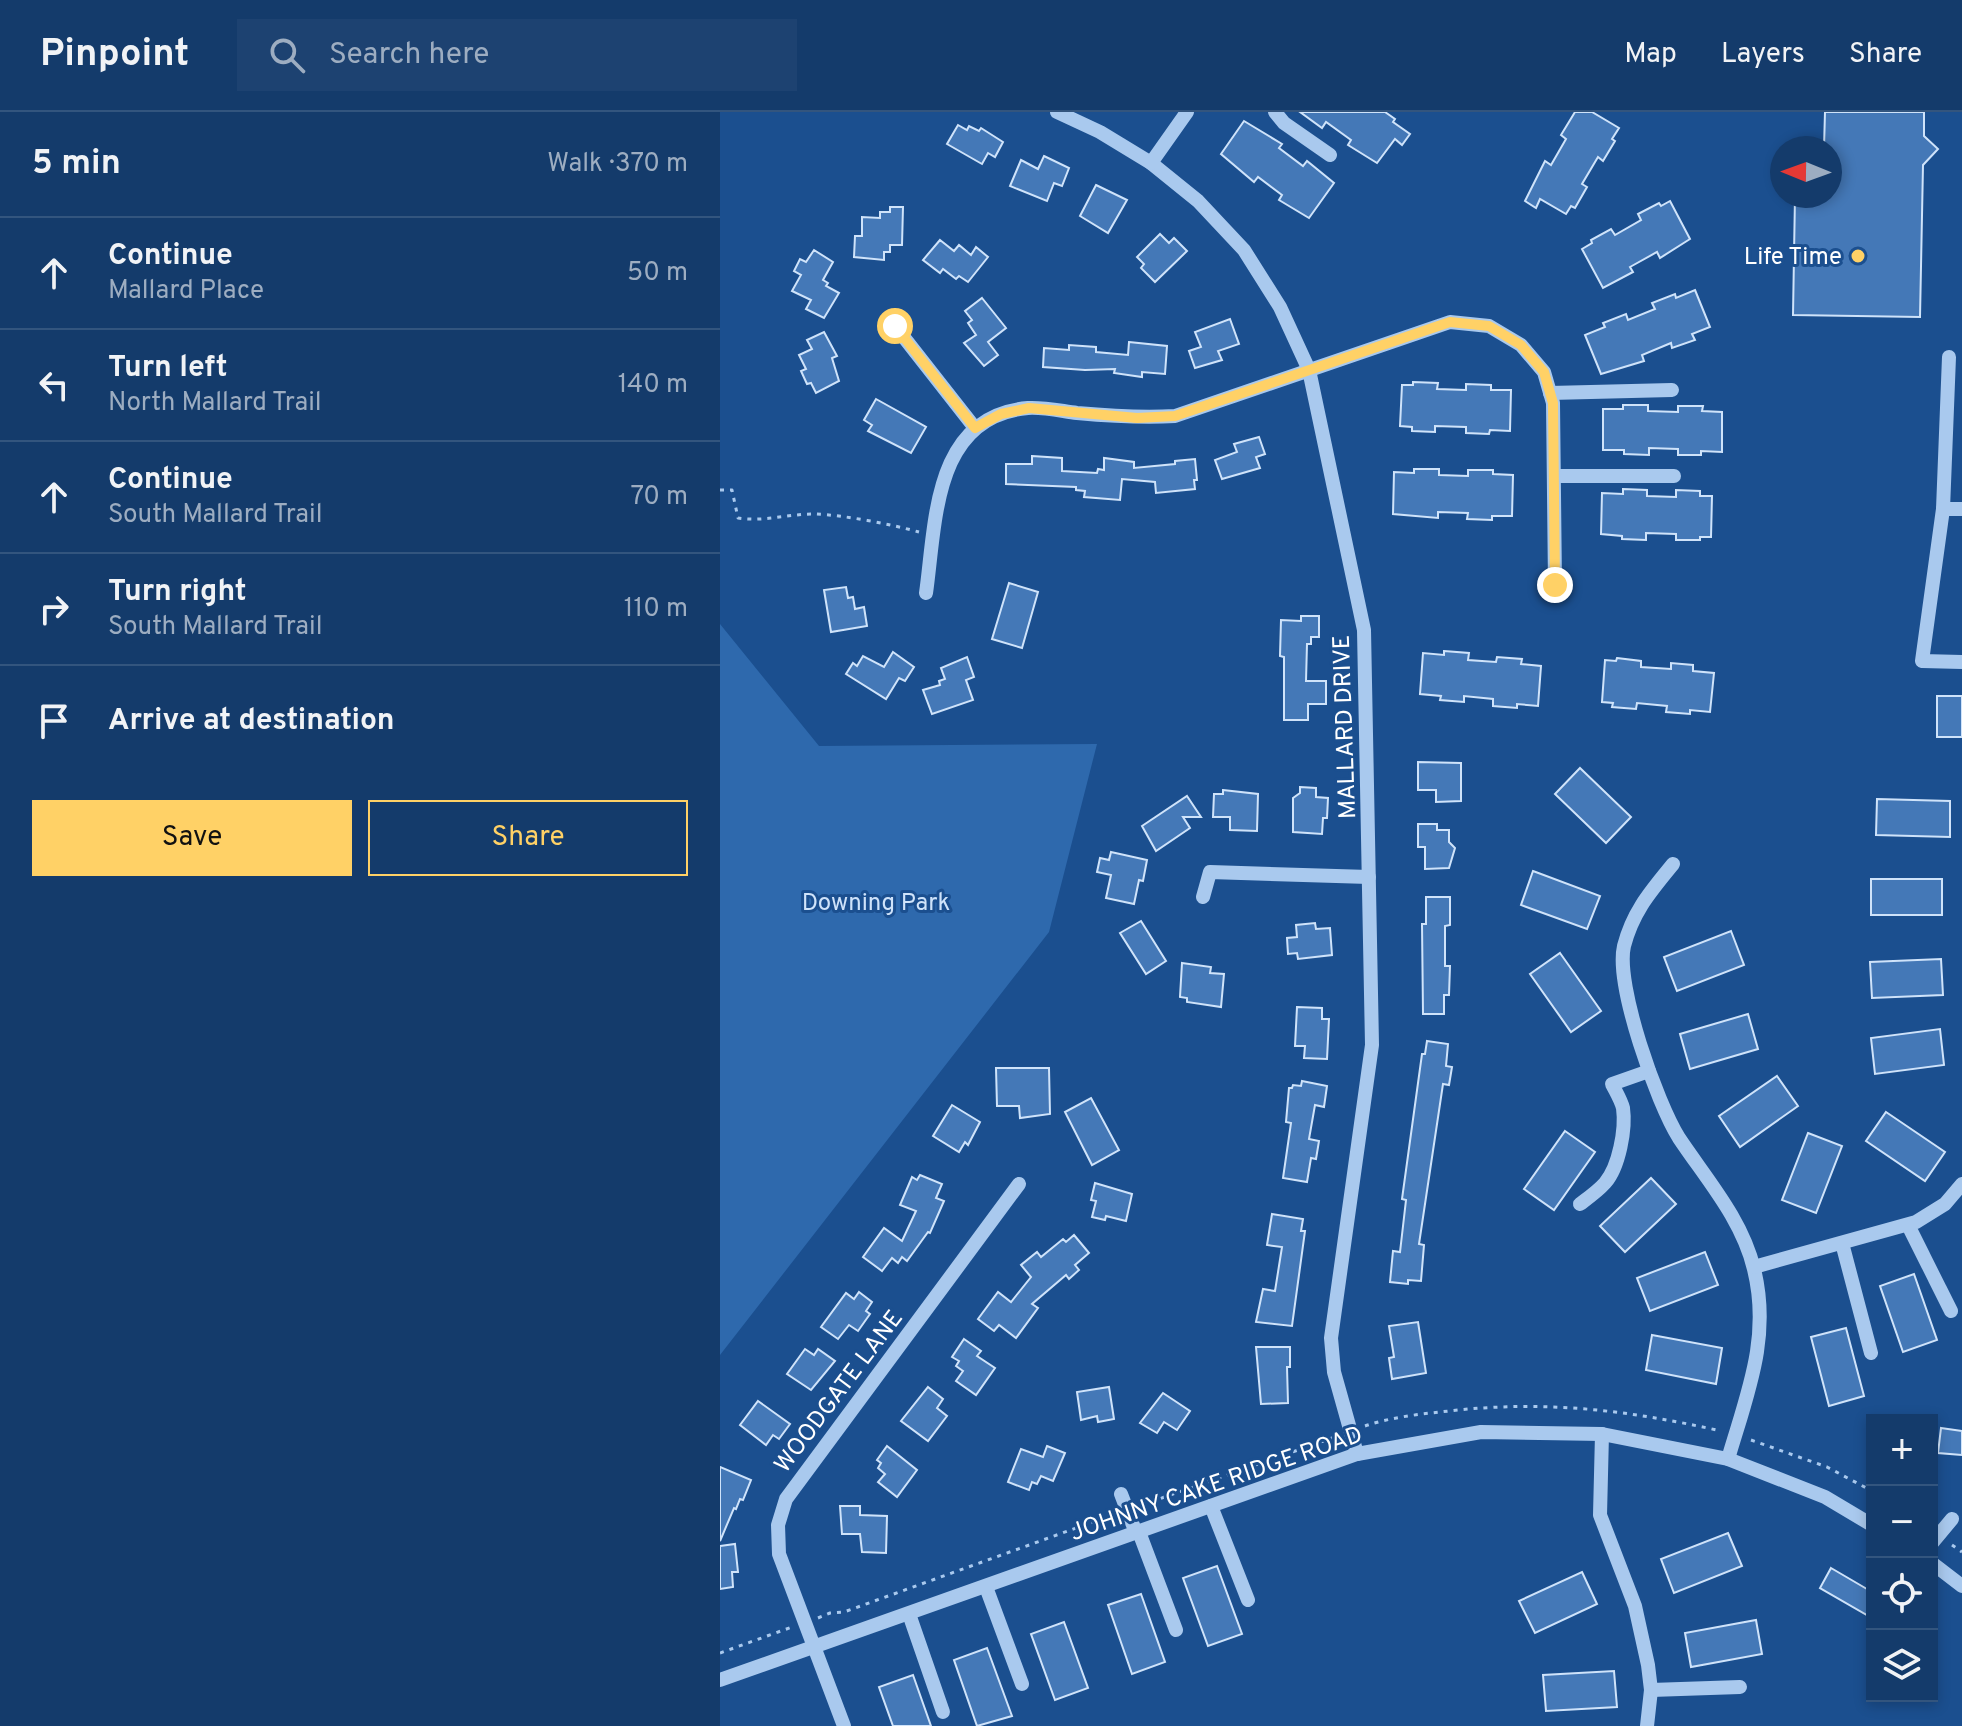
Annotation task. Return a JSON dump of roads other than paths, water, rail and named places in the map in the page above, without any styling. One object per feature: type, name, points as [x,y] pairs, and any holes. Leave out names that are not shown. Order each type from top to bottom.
[{"type":"street","name":"MALLARD DRIVE","points":[[1057,112],[1100,132],[1151,163],[1198,201],[1244,250],[1280,307],[1309,370],[1364,630],[1372,1045],[1331,1338],[1334,1372],[1357,1454]]},
{"type":"street","points":[[1151,163],[1187,112]]},
{"type":"street","points":[[1275,112],[1284,123],[1330,155]]},
{"type":"street","points":[[926,593],[943,477],[956,450],[975,428],[1001,414],[1029,408],[1137,418],[1175,416],[1450,322],[1489,326],[1521,345],[1544,372],[1553,403],[1555,585]]},
{"type":"street","points":[[895,326],[975,428]]},
{"type":"street","points":[[1949,357],[1943,509],[1922,661],[1962,662]]},
{"type":"street","points":[[1550,393],[1672,390]]},
{"type":"street","points":[[1554,476],[1674,476]]},
{"type":"street","points":[[1943,509],[1962,509]]},
{"type":"street","points":[[1673,864],[1637,908],[1623,949],[1624,984],[1649,1071],[1676,1134],[1736,1220],[1754,1267],[1761,1310],[1759,1353],[1728,1459]]},
{"type":"street","points":[[1203,897],[1210,872],[1369,877]]},
{"type":"street","points":[[1580,1204],[1611,1176],[1617,1156],[1624,1122],[1622,1106],[1612,1084],[1649,1071]]},
{"type":"street","name":"WOODGATE LANE","points":[[844,1726],[779,1554],[778,1525],[786,1499],[1019,1184]]},
{"type":"street","points":[[1754,1267],[1908,1225],[1959,1194]]},
{"type":"street","points":[[1908,1225],[1951,1311]]},
{"type":"street","points":[[1842,1243],[1871,1353]]},
{"type":"street","name":"JOHNNY CAKE RIDGE ROAD","points":[[720,1680],[1357,1454],[1481,1432],[1602,1434],[1728,1459],[1825,1497],[1866,1521]]},
{"type":"street","points":[[1602,1434],[1600,1515],[1635,1606],[1651,1690],[1647,1726]]},
{"type":"street","points":[[1121,1494],[1176,1630]]},
{"type":"street","points":[[1211,1506],[1248,1600]]},
{"type":"street","points":[[1938,1536],[1952,1519]]},
{"type":"street","points":[[1938,1568],[1962,1586]]},
{"type":"street","points":[[986,1587],[1022,1684]]},
{"type":"street","points":[[909,1614],[943,1712]]},
{"type":"street","points":[[1651,1690],[1740,1687]]},
{"type":"place","name":"Life Time","points":[[1858,256]]},
{"type":"park label","name":"Downing Park","points":[[876,902]]}]
